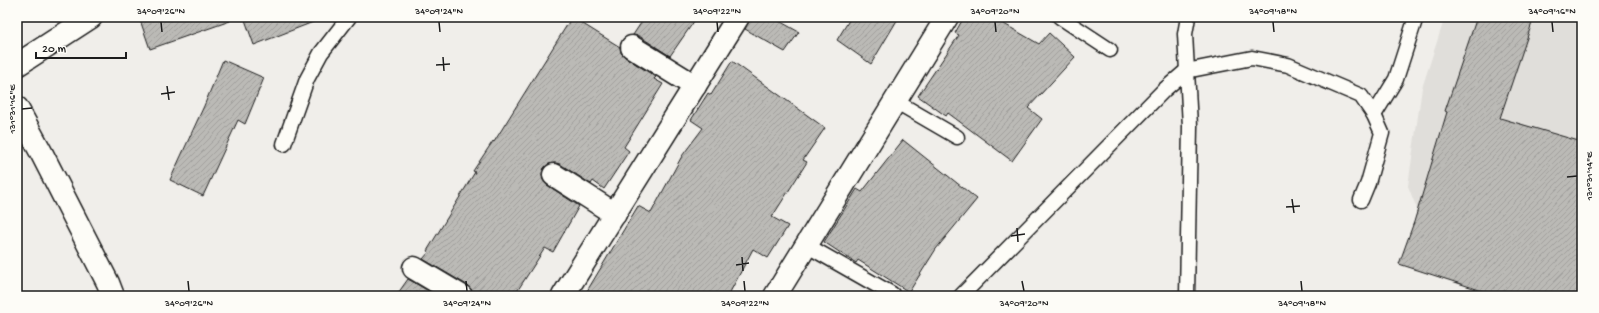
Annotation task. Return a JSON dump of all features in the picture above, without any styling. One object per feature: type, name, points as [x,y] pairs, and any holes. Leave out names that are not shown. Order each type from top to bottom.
[{"type":"street","points":[[17,65],[91,17]]},
{"type":"street","points":[[563,296],[738,17]]},
{"type":"street","points":[[775,296],[947,17]]},
{"type":"street","points":[[632,48],[695,86]]},
{"type":"street","points":[[17,108],[108,283],[113,296]]},
{"type":"street","points":[[554,175],[615,214]]},
{"type":"street","points":[[414,268],[462,296]]},
{"type":"lane","points":[[284,144],[307,79],[321,53],[349,17]]},
{"type":"lane","points":[[1060,17],[1110,50]]},
{"type":"lane","points":[[1187,296],[1190,126],[1184,34],[1188,17]]},
{"type":"lane","points":[[1374,115],[1396,79],[1416,17]]},
{"type":"lane","points":[[961,296],[1164,90],[1186,71],[1252,58],[1288,65],[1361,96],[1374,115],[1382,134],[1368,183],[1361,200]]},
{"type":"lane","points":[[895,101],[957,137]]},
{"type":"lane","points":[[806,245],[892,294]]},
{"type":"shaded area","points":[[1445,17],[1582,17],[1582,272],[1419,214],[1408,186],[1422,88]]},
{"type":"building","points":[[139,17],[229,17],[230,21],[150,49]]},
{"type":"building","points":[[244,17],[321,17],[321,19],[254,45]]},
{"type":"building","points":[[572,17],[620,47],[621,53],[625,57],[656,77],[654,79],[663,84],[624,147],[629,151],[604,189],[593,181],[591,184],[560,164],[549,164],[544,168],[542,175],[543,180],[547,185],[579,206],[553,252],[545,248],[514,296],[473,296],[472,290],[467,285],[423,259],[429,252],[427,251],[475,172],[473,171],[493,141],[494,142]]},
{"type":"building","points":[[645,17],[697,17],[670,56],[639,36],[633,35]]},
{"type":"building","points":[[750,17],[772,17],[799,32],[785,52],[745,29]]},
{"type":"building","points":[[851,17],[899,17],[871,64],[837,40]]},
{"type":"building","points":[[964,17],[992,17],[1039,44],[1049,33],[1075,57],[1028,108],[1042,119],[1012,161],[948,113],[946,116],[918,96],[959,35],[955,33]]},
{"type":"building","points":[[1477,17],[1534,17],[1500,118],[1582,142],[1582,296],[1498,296],[1399,264],[1414,222],[1447,112],[1445,111]]},
{"type":"building","points":[[223,60],[264,78],[245,124],[238,120],[203,196],[170,180],[204,106]]},
{"type":"building","points":[[732,61],[825,128],[803,160],[807,162],[772,217],[788,226],[768,258],[753,249],[728,296],[584,296],[638,206],[651,213],[682,156],[703,128],[691,120],[708,93],[711,95]]},
{"type":"building","points":[[903,140],[977,199],[936,249],[909,292],[858,260],[856,263],[824,242],[857,189],[862,192]]},
{"type":"building","points":[[408,279],[437,296],[396,296]]}]
